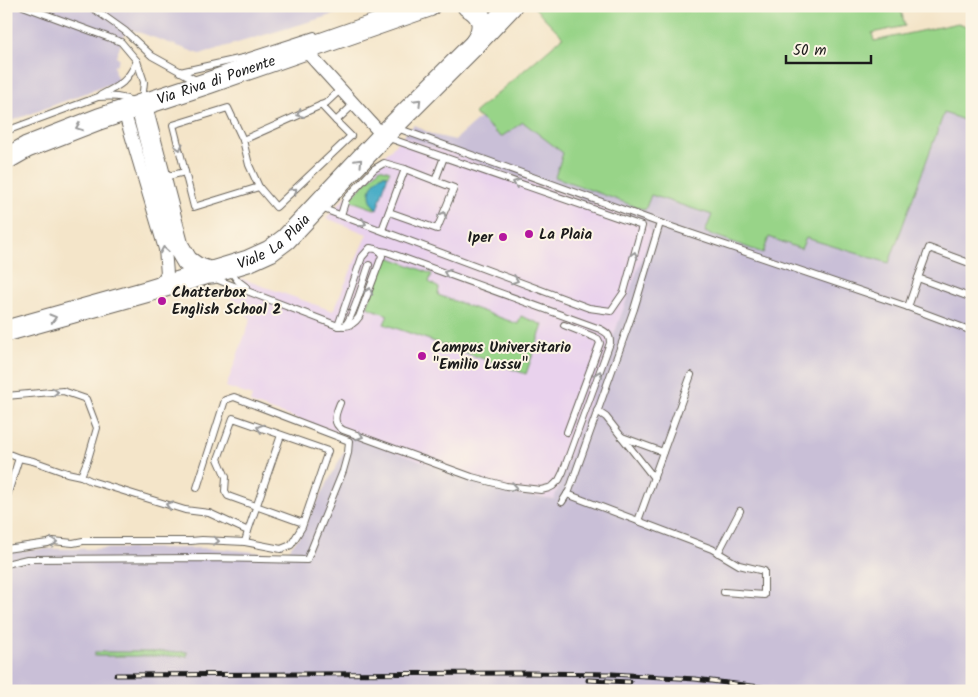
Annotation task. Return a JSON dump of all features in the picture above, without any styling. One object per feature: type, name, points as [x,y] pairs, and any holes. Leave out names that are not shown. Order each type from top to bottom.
[{"type":"main road","name":"Viale La Plaia","points":[[6,331],[214,272],[248,261],[270,251],[286,239],[388,132],[475,27],[503,7]]},
{"type":"main road","name":"Via Riva di Ponente","points":[[6,159],[27,147],[114,107],[208,83],[423,8]]},
{"type":"main road","points":[[114,107],[161,178],[178,246],[187,261],[197,268],[214,272]]},
{"type":"street","points":[[305,50],[354,104],[388,132]]},
{"type":"street","points":[[114,107],[165,249],[167,274],[164,280],[150,291]]},
{"type":"lane","points":[[6,131],[114,107],[144,82],[138,61],[121,42],[23,6]]},
{"type":"lane","points":[[90,6],[125,31],[152,56],[192,78],[208,83]]},
{"type":"lane","points":[[388,13],[423,8]]},
{"type":"lane","points":[[180,72],[243,58],[324,32]]},
{"type":"lane","points":[[114,107],[122,85],[131,75],[138,61]]},
{"type":"lane","points":[[242,140],[326,103],[341,89]]},
{"type":"lane","points":[[336,121],[354,104]]},
{"type":"lane","points":[[259,187],[194,207],[173,125],[228,108],[259,187],[276,208],[350,136],[322,105]]},
{"type":"lane","points":[[317,206],[590,308],[611,311],[624,292],[642,226],[444,157],[388,132]]},
{"type":"lane","points":[[388,132],[908,307],[972,331]]},
{"type":"lane","points":[[435,180],[444,157]]},
{"type":"lane","points":[[341,215],[346,199],[374,169],[384,163],[454,188],[437,229],[389,212]]},
{"type":"lane","points":[[382,230],[405,169]]},
{"type":"lane","points":[[161,178],[185,172]]},
{"type":"lane","points":[[562,502],[567,494],[598,411],[634,309],[660,223]]},
{"type":"lane","points":[[340,326],[362,257],[370,248],[387,252],[600,328],[610,337],[610,343],[563,472],[554,486],[541,490],[506,486],[472,477],[343,430],[339,428],[335,420],[340,403]]},
{"type":"lane","points":[[908,307],[929,248],[972,264]]},
{"type":"lane","points":[[214,272],[221,280],[253,293],[340,326],[348,326],[355,324],[359,318],[382,256],[380,251]]},
{"type":"lane","points":[[340,326],[347,324],[352,315],[369,265]]},
{"type":"lane","points":[[214,272],[238,282],[253,293]]},
{"type":"lane","points":[[918,278],[972,298]]},
{"type":"lane","points":[[564,325],[594,337],[600,342],[567,432]]},
{"type":"lane","points":[[638,521],[691,376]]},
{"type":"lane","points":[[6,396],[63,391],[86,399],[97,428],[81,476]]},
{"type":"lane","points":[[582,392],[591,395]]},
{"type":"lane","points":[[6,564],[27,559],[208,558],[307,560],[343,471],[349,441],[234,397],[225,400],[197,488]]},
{"type":"lane","points":[[598,411],[606,417],[654,478]]},
{"type":"lane","points":[[6,549],[53,541],[73,543],[83,541],[202,540],[245,542],[281,549],[291,545],[302,527],[328,451],[233,418],[218,459],[226,477],[225,491],[228,496],[303,523]]},
{"type":"lane","points":[[245,542],[281,435]]},
{"type":"lane","points":[[622,437],[663,452]]},
{"type":"lane","points":[[6,453],[185,510],[209,513],[248,531]]},
{"type":"lane","points":[[6,499],[19,458]]},
{"type":"lane","points":[[567,494],[712,549],[739,565],[764,572],[764,596],[724,592]]},
{"type":"lane","points":[[718,553],[740,511]]},
{"type":"shaded area","points":[[6,6],[362,6],[200,54],[127,28],[116,57],[119,59],[116,65],[114,65],[118,81],[6,123]]},
{"type":"shaded area","points":[[958,23],[972,28],[972,691],[6,691],[6,553],[39,549],[214,548],[284,555],[298,538],[346,448],[347,435],[515,494],[554,499],[651,233],[646,223],[403,136],[414,125],[433,135],[455,140],[480,118],[661,88]]},
{"type":"shaded area","name":"Campus Universitario \"Emilio Lussu\"","points":[[403,136],[646,224],[652,233],[555,499],[515,494],[250,403],[252,396],[226,387],[251,318],[246,315],[249,305],[231,299],[240,278],[333,311],[367,234],[326,218]]},
{"type":"green space","points":[[533,6],[900,6],[905,26],[872,33],[874,41],[958,23],[972,28],[972,123],[944,113],[889,263],[806,238],[801,249],[769,237],[763,253],[705,232],[712,215],[651,195],[645,210],[555,177],[563,153],[523,122],[501,137],[474,113],[563,37]]},
{"type":"green space","points":[[380,168],[390,171],[388,175],[382,175],[373,205],[377,210],[349,200]]},
{"type":"green space","points":[[386,256],[432,274],[429,282],[439,288],[438,295],[518,324],[521,316],[543,325],[526,374],[384,324],[388,315],[367,307]]},
{"type":"green space","points":[[95,652],[187,652],[187,656],[95,656]]},
{"type":"water","points":[[382,175],[388,175],[377,210],[371,200],[370,191],[377,179]]},
{"type":"railway","points":[[116,675],[612,674],[695,679],[791,691]]},
{"type":"railway","points":[[588,680],[630,682]]},
{"type":"place","name":"La Plaia","points":[[529,234]]},
{"type":"place","name":"Iper","points":[[503,237]]},
{"type":"place","name":"Chatterbox English School 2","points":[[162,301]]},
{"type":"place","name":"Campus Universitario \"Emilio Lussu\"","points":[[422,356]]}]
